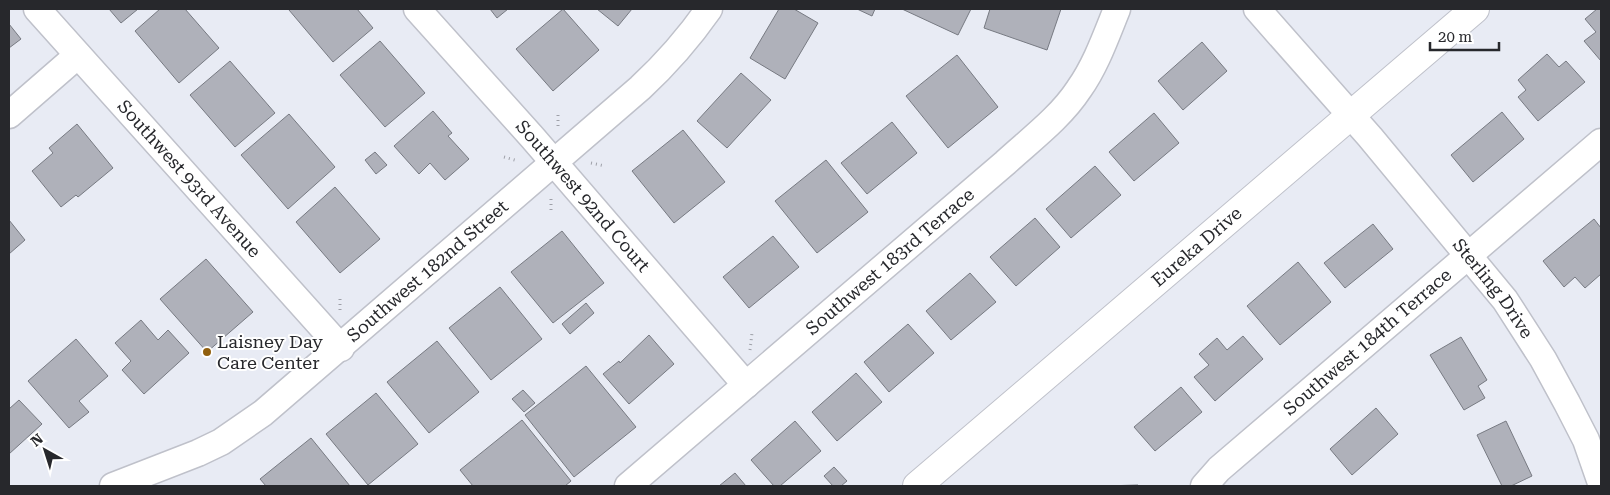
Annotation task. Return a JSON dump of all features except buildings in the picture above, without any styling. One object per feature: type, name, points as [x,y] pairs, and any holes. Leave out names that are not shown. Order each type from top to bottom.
[{"type":"main road","name":"Eureka Drive","points":[[917,486],[1476,9]]},
{"type":"street","name":"Southwest 93rd Avenue","points":[[37,9],[341,348]]},
{"type":"street","name":"Southwest 92nd Court","points":[[417,9],[553,162],[746,385]]},
{"type":"street","name":"Southwest 182nd Street","points":[[113,486],[198,453],[221,442],[263,413],[341,348],[665,66],[709,9]]},
{"type":"street","name":"Southwest 183rd Terrace","points":[[628,486],[1005,163],[1058,113],[1078,90],[1090,71],[1117,9]]},
{"type":"street","name":"Sterling Drive","points":[[1257,9],[1351,115],[1505,300],[1543,359],[1586,440],[1601,483]]},
{"type":"street","points":[[9,115],[78,55]]},
{"type":"street","name":"Southwest 184th Terrace","points":[[1204,486],[1219,470],[1601,142]]},
{"type":"path","points":[[558,115],[558,129]]},
{"type":"path","points":[[504,157],[523,162]]},
{"type":"path","points":[[587,163],[605,166]]},
{"type":"path","points":[[551,194],[551,210]]},
{"type":"path","points":[[750,350],[752,333]]},
{"type":"path","points":[[290,341],[306,344]]},
{"type":"place","name":"Laisney Day Care Center","points":[[207,352]]}]
